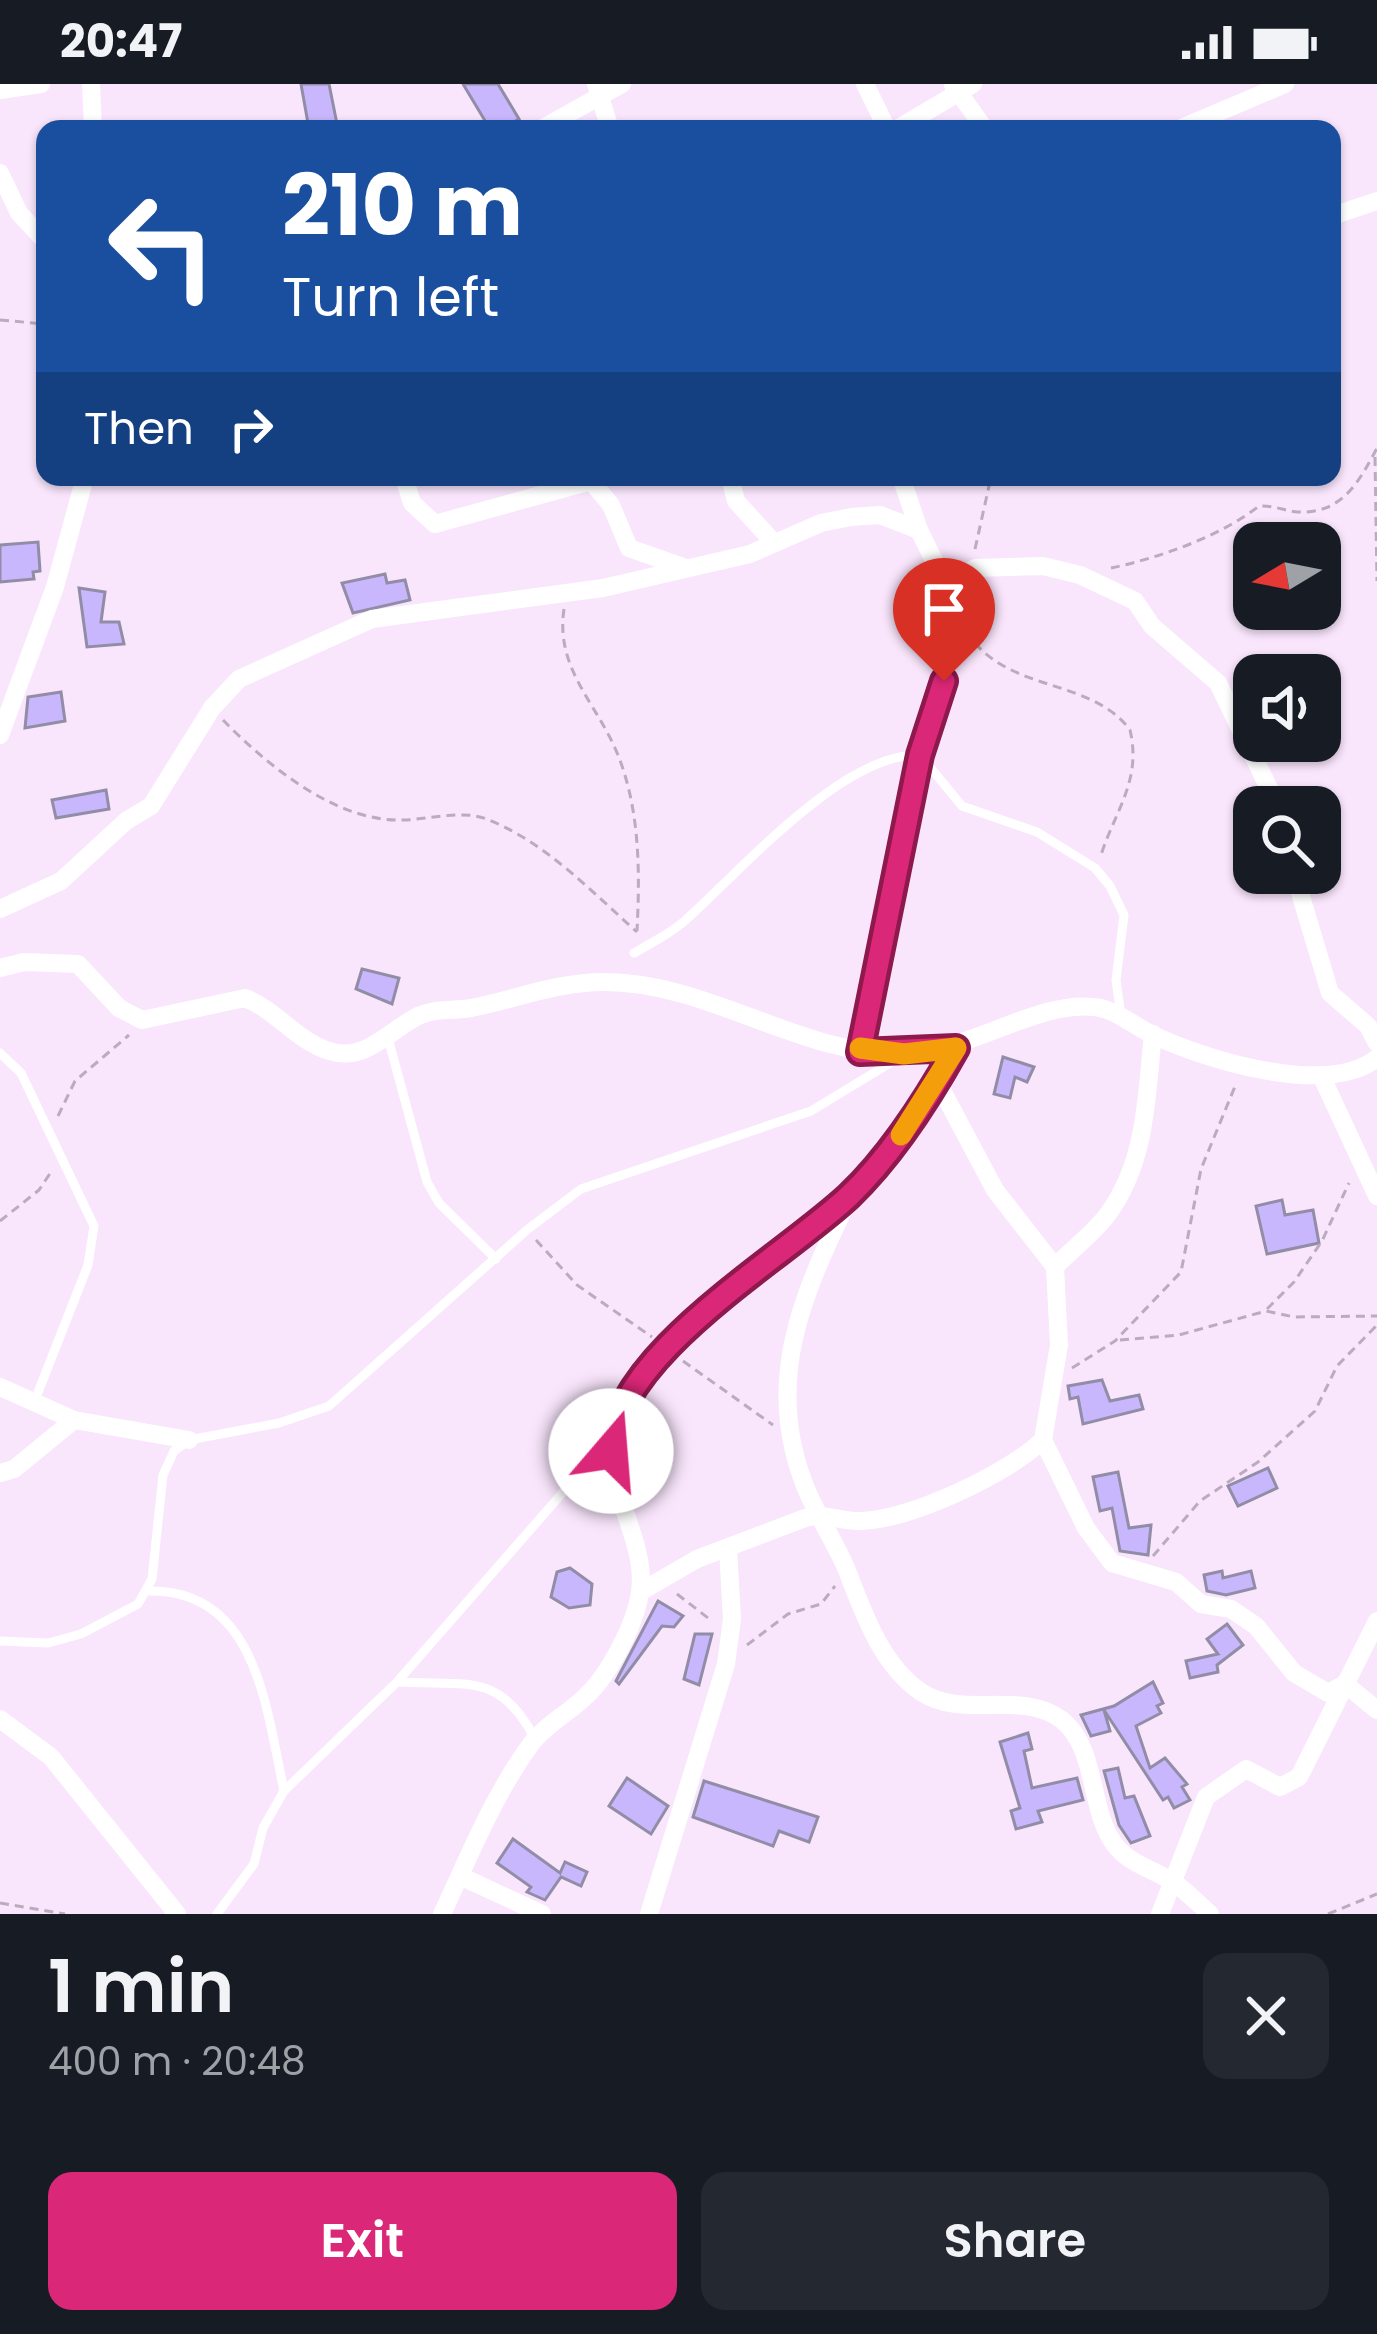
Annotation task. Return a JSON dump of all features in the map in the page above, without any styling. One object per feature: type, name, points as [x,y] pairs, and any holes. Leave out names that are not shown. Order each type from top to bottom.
[{"type":"street","points":[[0,90],[40,84]]},
{"type":"street","points":[[91,84],[93,120]]},
{"type":"street","points":[[553,120],[597,88],[622,84]]},
{"type":"street","points":[[865,84],[883,120]]},
{"type":"street","points":[[1200,120],[1285,84]]},
{"type":"street","points":[[597,88],[607,120]]},
{"type":"street","points":[[912,120],[961,88],[980,120]]},
{"type":"street","points":[[0,173],[19,213],[36,231]]},
{"type":"street","points":[[1341,213],[1377,201]]},
{"type":"street","points":[[0,735],[55,587],[83,486]]},
{"type":"street","points":[[407,486],[412,502],[435,524],[559,486]]},
{"type":"street","points":[[597,486],[628,548],[688,568]]},
{"type":"street","points":[[732,486],[736,501],[774,543]]},
{"type":"street","points":[[860,1052],[920,755],[956,640],[956,618],[904,486]]},
{"type":"street","points":[[0,909],[61,881],[126,820],[148,809],[212,708],[239,679],[372,619],[566,596],[688,568],[821,524],[867,515],[919,530]]},
{"type":"street","points":[[945,587],[964,572],[1005,563],[1080,575],[1135,602],[1152,626],[1208,671],[1270,786]]},
{"type":"street","points":[[1300,894],[1330,993],[1368,1026],[1377,1043]]},
{"type":"street","points":[[0,968],[64,959],[78,964],[118,1008],[142,1020],[245,998],[329,1052],[349,1054],[388,1038],[431,1011],[466,1009],[554,985],[608,982],[736,1010],[832,1048],[860,1052],[904,1054],[956,1048],[1070,1007],[1098,1006],[1153,1034],[1244,1066],[1321,1075],[1352,1071],[1377,1058]]},
{"type":"street","points":[[1055,1267],[1106,1216],[1131,1175],[1142,1139],[1153,1034]]},
{"type":"street","points":[[956,1048],[937,1082],[851,1194],[808,1281],[785,1364],[790,1435],[819,1514],[888,1658],[924,1694],[954,1703],[1044,1709],[1066,1723],[1081,1744],[1102,1823],[1117,1848],[1173,1882],[1210,1914]]},
{"type":"street","points":[[1321,1075],[1377,1196]]},
{"type":"street","points":[[937,1082],[995,1190],[1055,1267],[1056,1381],[1043,1440],[1102,1553],[1124,1568],[1176,1582],[1201,1604],[1232,1609],[1256,1626],[1310,1685],[1328,1693],[1345,1684]]},
{"type":"street","points":[[640,1592],[611,1451],[625,1402],[702,1312],[851,1194]]},
{"type":"street","points":[[0,1387],[74,1420],[188,1440]]},
{"type":"street","points":[[0,1473],[14,1469],[74,1420]]},
{"type":"street","points":[[442,1914],[508,1778],[535,1739],[591,1692],[622,1640],[640,1592],[657,1578],[819,1514],[861,1521],[911,1509],[1005,1469],[1043,1440]]},
{"type":"street","points":[[649,1914],[729,1646],[728,1549]]},
{"type":"street","points":[[1160,1914],[1206,1797],[1246,1769],[1280,1787],[1299,1778],[1377,1621]]},
{"type":"street","points":[[1345,1684],[1377,1710]]},
{"type":"street","points":[[0,1719],[51,1757],[177,1914]]},
{"type":"street","points":[[460,1876],[542,1914]]},
{"type":"lane","points":[[634,953],[686,920],[843,784],[887,758],[920,755],[962,806],[1036,832],[1095,868],[1124,915],[1116,980],[1120,1016]]},
{"type":"lane","points":[[388,1038],[427,1182],[439,1203],[496,1259]]},
{"type":"lane","points":[[0,1053],[21,1073],[50,1142],[89,1213],[94,1244],[34,1402]]},
{"type":"lane","points":[[0,1641],[32,1646],[81,1634],[138,1604],[147,1591],[163,1475],[174,1451],[188,1440],[279,1423],[329,1406],[528,1229],[581,1189],[812,1111],[904,1054]]},
{"type":"lane","points":[[217,1914],[254,1864],[263,1828],[284,1791],[397,1682],[545,1510],[611,1451]]},
{"type":"lane","points":[[147,1591],[196,1596],[233,1631],[258,1677],[284,1791]]},
{"type":"lane","points":[[397,1682],[486,1687],[518,1706],[535,1739]]},
{"type":"path","points":[[0,320],[36,323]]},
{"type":"path","points":[[1080,575],[1148,560],[1238,521],[1259,506],[1302,512],[1331,506],[1354,488],[1376,450]]},
{"type":"path","points":[[1376,450],[1377,581]]},
{"type":"path","points":[[964,572],[975,552],[989,486]]},
{"type":"path","points":[[212,708],[266,760],[341,805],[397,820],[469,815],[493,821],[544,852],[637,932],[640,862],[634,823],[618,755],[562,649],[566,596]]},
{"type":"path","points":[[956,618],[986,656],[1036,683],[1101,704],[1130,730],[1133,770],[1125,807],[1095,868]]},
{"type":"path","points":[[0,1221],[50,1174],[50,1142],[75,1081],[142,1020]]},
{"type":"path","points":[[1056,1381],[1115,1341],[1180,1273],[1202,1169],[1244,1066]]},
{"type":"path","points":[[1266,1311],[1322,1241],[1361,1160]]},
{"type":"path","points":[[528,1229],[578,1285],[704,1379],[790,1435]]},
{"type":"path","points":[[1115,1341],[1179,1335],[1266,1311],[1294,1317],[1377,1316]]},
{"type":"path","points":[[1139,1570],[1200,1501],[1258,1462],[1315,1411],[1337,1366],[1377,1325]]},
{"type":"path","points":[[657,1578],[737,1653],[788,1614],[821,1604],[846,1569]]},
{"type":"path","points":[[1328,1914],[1377,1894]]},
{"type":"path","points":[[0,1903],[65,1914]]},
{"type":"path","points":[[1351,1906],[1359,1914]]},
{"type":"building","points":[[301,84],[329,84],[336,120],[307,120]]},
{"type":"building","points":[[463,84],[498,84],[519,119],[485,120]]},
{"type":"building","points":[[38,542],[40,571],[33,572],[34,579],[0,582],[0,545]]},
{"type":"building","points":[[385,574],[387,583],[405,580],[410,600],[353,613],[342,583]]},
{"type":"building","points":[[79,588],[105,592],[101,622],[119,622],[124,644],[87,647]]},
{"type":"building","points":[[61,692],[65,721],[25,728],[28,697]]},
{"type":"building","points":[[106,790],[109,809],[56,818],[52,800]]},
{"type":"building","points":[[362,969],[399,978],[392,1004],[356,989]]},
{"type":"building","points":[[1003,1057],[1034,1067],[1027,1082],[1015,1077],[1010,1098],[994,1094]]},
{"type":"building","points":[[1282,1200],[1285,1215],[1313,1210],[1319,1243],[1267,1254],[1256,1206]]},
{"type":"building","points":[[1102,1380],[1110,1401],[1139,1395],[1143,1409],[1083,1424],[1078,1397],[1070,1399],[1068,1386]]},
{"type":"building","points":[[1268,1468],[1277,1488],[1238,1506],[1228,1486]]},
{"type":"building","points":[[1118,1472],[1129,1528],[1151,1525],[1148,1555],[1120,1551],[1112,1508],[1100,1511],[1093,1477]]},
{"type":"building","points":[[570,1568],[592,1584],[590,1605],[569,1608],[551,1597],[557,1572]]},
{"type":"building","points":[[1222,1571],[1223,1578],[1251,1571],[1255,1588],[1226,1595],[1207,1591],[1204,1575]]},
{"type":"building","points":[[658,1601],[683,1616],[674,1627],[662,1626],[619,1684],[616,1681]]},
{"type":"building","points":[[1227,1624],[1243,1645],[1217,1665],[1218,1672],[1190,1678],[1186,1661],[1218,1654],[1207,1639]]},
{"type":"building","points":[[695,1634],[712,1634],[699,1685],[684,1679]]},
{"type":"building","points":[[1153,1682],[1163,1703],[1157,1706],[1161,1713],[1136,1726],[1150,1768],[1165,1758],[1187,1784],[1182,1787],[1190,1800],[1174,1808],[1168,1797],[1163,1800],[1104,1710],[1110,1731],[1091,1736],[1081,1715],[1114,1706]]},
{"type":"building","points":[[1028,1733],[1032,1749],[1024,1751],[1032,1788],[1077,1778],[1083,1800],[1038,1811],[1042,1822],[1016,1829],[1011,1811],[1020,1808],[1000,1742]]},
{"type":"building","points":[[1118,1768],[1125,1798],[1134,1796],[1150,1836],[1131,1843],[1119,1825],[1104,1771]]},
{"type":"building","points":[[627,1778],[668,1806],[651,1834],[609,1806]]},
{"type":"building","points":[[704,1781],[818,1817],[809,1842],[779,1831],[773,1846],[693,1817]]},
{"type":"building","points":[[513,1839],[560,1873],[565,1862],[587,1872],[581,1886],[561,1877],[545,1900],[527,1892],[531,1887],[497,1863]]},
{"type":"slow traffic","points":[[860,1048],[860,1052],[904,1054],[956,1048],[901,1135]]},
{"type":"route","points":[[611,1451],[617,1415],[643,1378],[702,1312],[851,1194],[904,1131],[956,1048],[904,1054],[860,1052],[920,755],[944,681]]}]
